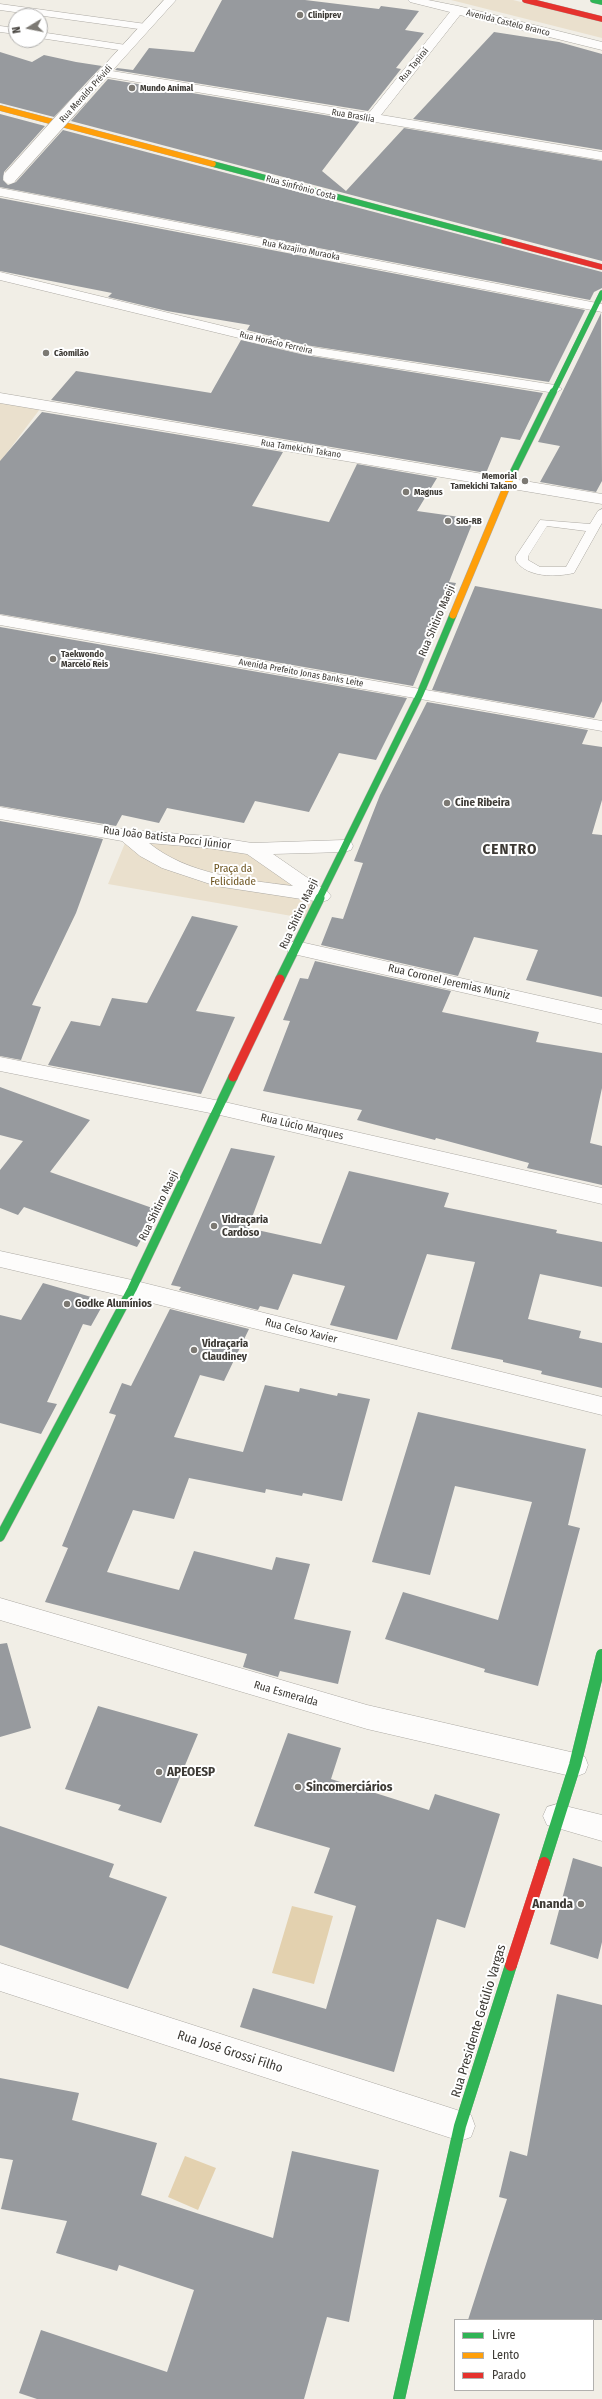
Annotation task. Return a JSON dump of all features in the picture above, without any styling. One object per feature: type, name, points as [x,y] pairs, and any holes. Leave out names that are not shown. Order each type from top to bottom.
[{"type":"main road","points":[[525,0],[602,19]]},
{"type":"main road","points":[[593,0],[602,2]]},
{"type":"main road","name":"Rua Sinfrônio Costa","points":[[0,108],[602,267]]},
{"type":"main road","name":"Rua Shitiro Maeji","points":[[0,1537],[132,1289],[220,1108],[344,846],[420,694],[508,483],[598,307],[602,293]]},
{"type":"main road","name":"Rua Presidente Getúlio Vargas","points":[[400,2399],[460,2126],[557,1816],[575,1765],[602,1655]]},
{"type":"street","name":"Rua Meraldo Prévidi","points":[[0,187],[170,0]]},
{"type":"street","name":"Avenida Castelo Branco","points":[[414,0],[602,46]]},
{"type":"street","name":"Rua Tapiraí","points":[[371,119],[458,10]]},
{"type":"street","name":"Rua Brasília","points":[[104,74],[602,156]]},
{"type":"street","name":"Rua Kazajiro Muraoka","points":[[0,192],[598,307]]},
{"type":"street","name":"Rua Horácio Ferreira","points":[[0,276],[305,350],[555,389]]},
{"type":"street","name":"Rua Tamekichi Takano","points":[[0,398],[602,499]]},
{"type":"street","name":"Avenida Prefeito Jonas Banks Leite","points":[[0,620],[602,726]]},
{"type":"street","name":"Rua João Batista Pocci Júnior","points":[[0,813],[128,836],[208,842],[252,848],[321,896]]},
{"type":"street","points":[[128,836],[152,856],[188,870],[252,886],[321,896]]},
{"type":"street","points":[[252,848],[344,846]]},
{"type":"street","name":"Rua Coronel Jeremias Muniz","points":[[296,948],[602,1017]]},
{"type":"street","name":"Rua Lúcio Marques","points":[[0,1064],[220,1108],[602,1196]]},
{"type":"street","name":"Rua Celso Xavier","points":[[0,1259],[132,1289],[602,1406]]},
{"type":"street","name":"Rua Esmeralda","points":[[0,1610],[367,1717],[575,1765]]},
{"type":"street","points":[[557,1816],[602,1828]]},
{"type":"street","name":"Rua José Grossi Filho","points":[[0,1977],[460,2126]]},
{"type":"lane","points":[[0,7],[146,26]]},
{"type":"lane","points":[[48,36],[126,48]]},
{"type":"lane","points":[[594,528],[544,522],[522,556],[522,561],[525,566],[551,572],[570,570],[594,528],[602,514]]},
{"type":"green space","points":[[451,0],[513,0],[602,22],[602,38]]},
{"type":"green space","points":[[0,403],[40,409],[0,462]]},
{"type":"green space","name":"Praça da Felicidade","points":[[128,836],[252,849],[321,896],[309,919],[108,884]]},
{"type":"shaded area","points":[[292,1906],[333,1916],[314,1984],[272,1973]]},
{"type":"shaded area","points":[[185,2156],[216,2168],[198,2210],[168,2197]]},
{"type":"building","points":[[222,0],[305,0],[379,9],[381,6],[419,11],[405,30],[424,33],[396,68],[401,69],[368,111],[115,70],[117,68],[133,70],[149,48],[194,52]]},
{"type":"building","points":[[494,32],[559,42],[602,54],[602,150],[413,119]]},
{"type":"building","points":[[0,52],[32,62],[44,55],[102,66],[54,117],[0,103]]},
{"type":"building","points":[[108,79],[360,121],[322,171],[346,191],[404,128],[602,161],[602,261],[71,121]]},
{"type":"building","points":[[0,114],[45,126],[4,172],[3,180],[8,185],[16,182],[63,130],[602,272],[602,288],[594,292],[590,300],[0,187]]},
{"type":"building","points":[[0,198],[585,310],[549,382],[305,345],[247,330],[250,325],[167,311],[108,297],[112,293],[0,271]]},
{"type":"building","points":[[601,313],[602,481],[596,492],[540,482],[560,446],[538,442]]},
{"type":"building","points":[[241,340],[305,355],[543,393],[520,440],[501,437],[486,473],[51,400],[76,371],[211,393]]},
{"type":"building","points":[[42,412],[283,452],[252,506],[329,522],[357,464],[437,478],[417,511],[474,519],[449,582],[456,583],[413,686],[0,614],[0,461]]},
{"type":"building","points":[[475,586],[602,609],[602,701],[594,718],[432,690]]},
{"type":"building","points":[[0,627],[407,698],[376,760],[339,753],[309,812],[255,801],[244,823],[167,808],[159,823],[122,815],[116,826],[0,806]]},
{"type":"building","points":[[427,702],[588,730],[582,744],[602,747],[602,800],[592,834],[602,835],[602,997],[526,980],[538,950],[474,937],[458,976],[321,945],[332,917],[343,919],[363,863],[354,861],[380,795]]},
{"type":"building","points":[[0,821],[103,839],[76,913],[32,1005],[41,1007],[21,1060],[0,1056]]},
{"type":"building","points":[[192,916],[238,926],[196,1011],[235,1017],[201,1094],[48,1065],[71,1021],[100,1026],[112,998],[147,1003]]},
{"type":"building","points":[[315,961],[451,991],[442,1012],[539,1032],[536,1042],[602,1053],[602,1088],[590,1143],[602,1146],[602,1185],[527,1168],[529,1163],[436,1138],[435,1140],[357,1120],[362,1110],[263,1091],[290,1021],[283,1020],[300,978],[308,979]]},
{"type":"building","points":[[0,1087],[90,1120],[50,1172],[158,1210],[137,1247],[24,1207],[18,1215],[0,1208],[0,1170],[23,1141],[0,1135]]},
{"type":"building","points":[[231,1148],[275,1156],[248,1228],[321,1244],[349,1171],[449,1193],[444,1207],[557,1230],[556,1233],[602,1242],[602,1287],[540,1274],[528,1319],[581,1331],[579,1338],[602,1343],[602,1388],[541,1374],[542,1371],[503,1362],[503,1360],[451,1349],[475,1262],[427,1254],[397,1340],[330,1325],[345,1286],[293,1274],[278,1310],[260,1306],[258,1310],[179,1290],[181,1287],[171,1285]]},
{"type":"building","points":[[43,1283],[105,1301],[91,1326],[83,1324],[47,1402],[57,1404],[41,1434],[0,1423],[0,1315],[21,1320]]},
{"type":"building","points":[[170,1309],[249,1329],[224,1381],[200,1375],[174,1437],[243,1452],[265,1385],[299,1392],[300,1388],[337,1396],[338,1393],[370,1399],[342,1501],[303,1493],[302,1496],[266,1489],[265,1493],[189,1478],[174,1519],[133,1510],[107,1572],[179,1590],[194,1551],[272,1570],[276,1557],[310,1564],[294,1619],[351,1631],[338,1684],[280,1671],[278,1677],[243,1667],[247,1654],[45,1602],[68,1548],[62,1546],[116,1415],[109,1413],[122,1383],[131,1386]]},
{"type":"building","points":[[418,1412],[586,1449],[568,1525],[580,1528],[538,1686],[484,1672],[485,1669],[385,1639],[403,1592],[498,1620],[532,1502],[455,1486],[430,1575],[372,1562]]},
{"type":"building","points":[[7,1643],[31,1728],[0,1737],[0,1644]]},
{"type":"building","points":[[98,1706],[198,1734],[161,1823],[118,1810],[121,1805],[65,1789]]},
{"type":"building","points":[[288,1733],[341,1748],[331,1779],[429,1810],[435,1794],[500,1814],[465,1928],[437,1919],[394,2072],[240,2027],[253,1988],[326,2009],[356,1906],[314,1893],[330,1848],[254,1826]]},
{"type":"building","points":[[0,1826],[114,1864],[109,1877],[167,1897],[128,1989],[0,1945]]},
{"type":"building","name":"Ananda","points":[[573,1858],[602,1867],[602,1942],[598,1959],[550,1944]]},
{"type":"building","points":[[557,1994],[602,2005],[602,2320],[468,2319],[507,2199],[499,2197],[510,2151],[527,2156]]},
{"type":"building","points":[[0,2078],[79,2093],[72,2120],[157,2143],[141,2195],[273,2238],[292,2151],[379,2170],[349,2322],[327,2317],[304,2399],[37,2399],[19,2393],[41,2330],[167,2372],[194,2290],[119,2265],[117,2271],[56,2253],[67,2221],[1,2209],[13,2160],[0,2158]]},
{"type":"traffic: fast","points":[[593,0],[602,2]]},
{"type":"traffic: fast","points":[[213,164],[504,241]]},
{"type":"traffic: fast","points":[[509,481],[602,293]]},
{"type":"traffic: fast","points":[[280,979],[420,694],[453,615]]},
{"type":"traffic: fast","points":[[0,1537],[132,1289],[233,1077]]},
{"type":"traffic: fast","points":[[544,1863],[575,1765],[602,1655]]},
{"type":"traffic: fast","points":[[399,2399],[460,2126],[511,1965]]},
{"type":"traffic: slow","points":[[0,108],[213,164]]},
{"type":"traffic: slow","points":[[453,615],[509,481]]},
{"type":"traffic: jam","points":[[525,0],[602,19]]},
{"type":"traffic: jam","points":[[504,241],[602,267]]},
{"type":"traffic: jam","points":[[233,1077],[280,979]]},
{"type":"traffic: jam","points":[[511,1965],[544,1863]]},
{"type":"place","name":"Cliniprev","points":[[300,15]]},
{"type":"place","name":"Mundo Animal","points":[[132,88]]},
{"type":"place","name":"Cãomilão","points":[[46,353]]},
{"type":"place","name":"Memorial Tamekichi Takano","points":[[525,481]]},
{"type":"place","name":"Magnus","points":[[406,492]]},
{"type":"place","name":"SIG-RB","points":[[448,521]]},
{"type":"place","name":"Taekwondo Marcelo Reis","points":[[53,659]]},
{"type":"place","name":"Cine Ribeira","points":[[447,803]]},
{"type":"place","name":"Vidraçaria Cardoso","points":[[214,1226]]},
{"type":"place","name":"Godke Alumínios","points":[[67,1304]]},
{"type":"place","name":"Vidraçaria Claudiney","points":[[194,1350]]},
{"type":"place","name":"APEOESP","points":[[159,1772]]},
{"type":"place","name":"Sincomerciários","points":[[298,1787]]},
{"type":"place","name":"Ananda","points":[[581,1904]]},
{"type":"district","name":"CENTRO","points":[[510,850]]}]
